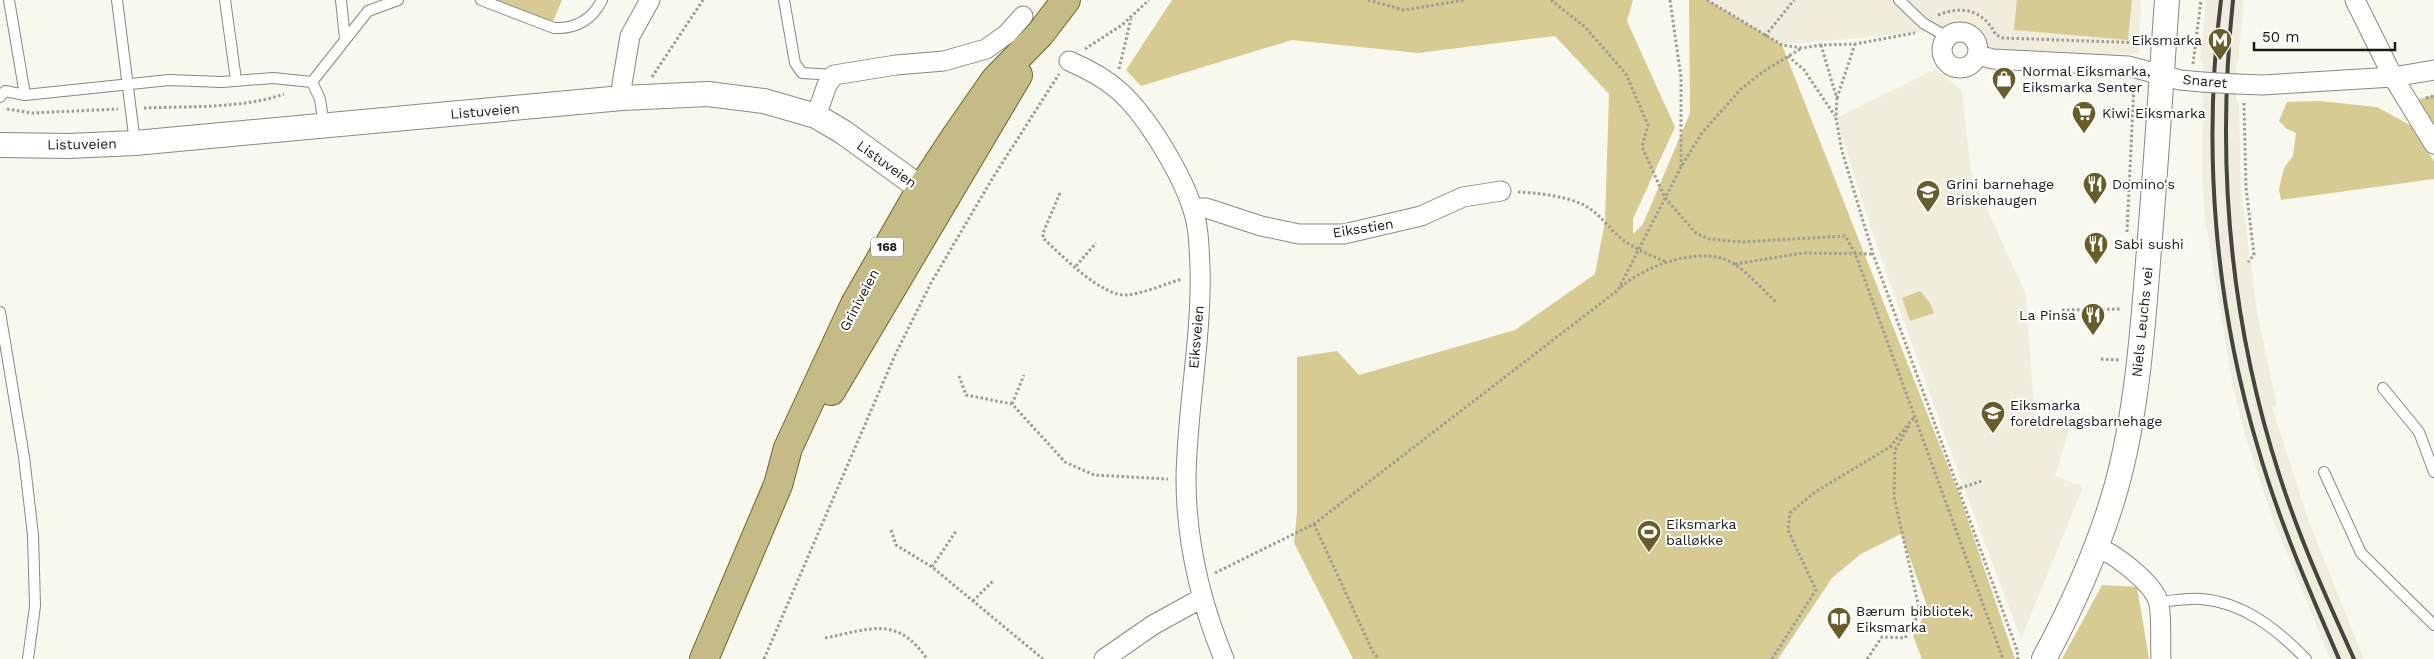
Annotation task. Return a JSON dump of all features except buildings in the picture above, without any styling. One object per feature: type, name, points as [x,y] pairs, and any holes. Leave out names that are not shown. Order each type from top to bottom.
[{"type":"main road","name":"Griniveien","points":[[704,659],[778,485],[801,451],[931,196],[1011,88],[1032,25],[1066,0]]},
{"type":"street","points":[[622,98],[622,84],[630,36],[650,0]]},
{"type":"street","name":"Niels Leuchs vei","points":[[2044,659],[2068,613],[2096,547],[2120,472],[2137,370],[2147,276],[2167,0]]},
{"type":"street","points":[[2355,0],[2393,77],[2434,144]]},
{"type":"street","points":[[816,116],[827,85],[834,75],[896,65],[944,61],[986,49],[1007,34],[1032,25]]},
{"type":"street","points":[[1960,32],[1968,34],[1977,44],[1977,55],[1971,65],[1959,69],[1948,64],[1941,51],[1947,37],[1960,32]]},
{"type":"street","name":"Snaret","points":[[1977,55],[1993,59],[2128,66],[2180,80],[2198,74],[2241,90],[2263,85],[2393,77],[2434,70]]},
{"type":"street","name":"Eiksveien","points":[[1069,61],[1102,76],[1117,88],[1150,127],[1170,157],[1193,208],[1199,240],[1200,275],[1199,316],[1190,401],[1186,480],[1189,525],[1200,589],[1224,659]]},
{"type":"street","name":"Listuveien","points":[[0,145],[69,146],[134,143],[622,98],[676,94],[731,96],[764,101],[816,116],[843,132],[931,196]]},
{"type":"street","name":"Eiksstien","points":[[1193,208],[1206,208],[1261,226],[1299,234],[1344,234],[1421,216],[1463,197],[1501,191]]},
{"type":"street","points":[[2096,547],[2111,553],[2140,576],[2158,602],[2161,659]]},
{"type":"street","points":[[1104,659],[1200,589]]},
{"type":"lane","points":[[9,0],[25,95]]},
{"type":"lane","points":[[117,0],[134,143]]},
{"type":"lane","points":[[225,0],[236,80]]},
{"type":"lane","points":[[341,0],[345,39]]},
{"type":"lane","points":[[312,82],[368,11],[398,0]]},
{"type":"lane","points":[[481,0],[554,28],[564,29],[577,26],[589,18],[602,0]]},
{"type":"lane","points":[[784,0],[794,63],[802,72],[834,75]]},
{"type":"lane","points":[[1898,0],[1928,26],[1947,37]]},
{"type":"lane","points":[[0,97],[5,91],[25,95],[169,80],[222,82],[273,78],[312,82]]},
{"type":"lane","points":[[312,82],[320,99],[324,126]]},
{"type":"lane","points":[[0,312],[24,457],[33,535],[35,606],[28,659]]},
{"type":"lane","points":[[2383,388],[2419,432],[2434,472]]},
{"type":"lane","points":[[2324,472],[2361,553],[2434,625]]},
{"type":"lane","points":[[2158,602],[2201,599],[2243,610],[2287,640],[2306,659]]},
{"type":"path","points":[[650,80],[703,0]]},
{"type":"path","points":[[764,659],[895,354],[931,283],[992,179],[1057,76],[1069,61],[1132,18],[1149,0]]},
{"type":"path","points":[[1368,0],[1404,10],[1465,0]]},
{"type":"path","points":[[1551,0],[1585,27],[1626,74],[1648,125],[1642,147],[1665,198],[1696,233],[1709,240],[1742,242],[1845,236],[1855,254],[2004,659]]},
{"type":"path","points":[[1670,0],[1681,77],[1681,167]]},
{"type":"path","points":[[1707,0],[1782,45],[1802,48],[1821,45],[1855,44],[1924,32],[1936,16],[1961,9],[1975,13],[1993,29],[1996,35],[2003,38],[2150,43]]},
{"type":"path","points":[[1765,36],[1794,0]]},
{"type":"path","points":[[2198,74],[2201,0]]},
{"type":"path","points":[[1117,88],[1119,70],[1132,18]]},
{"type":"path","points":[[1836,99],[1855,44]]},
{"type":"path","points":[[1821,45],[1836,99],[1836,118],[1842,151],[1873,254],[1960,488],[2017,650],[2018,659]]},
{"type":"path","points":[[1618,290],[1681,167],[1702,133],[1741,89],[1764,71],[1802,48]]},
{"type":"path","points":[[1788,56],[1804,70],[1836,118]]},
{"type":"path","points":[[0,108],[32,113],[204,106],[255,101],[282,95],[312,82]]},
{"type":"path","points":[[2127,241],[2134,82]]},
{"type":"path","points":[[2241,90],[2245,178],[2254,255],[2248,262]]},
{"type":"path","points":[[1501,191],[1538,194],[1583,204],[1622,239],[1639,250],[1667,262]]},
{"type":"path","points":[[1060,192],[1045,226],[1043,238],[1108,291],[1118,295],[1129,295],[1200,275]]},
{"type":"path","points":[[1076,266],[1096,243]]},
{"type":"path","points":[[1735,264],[1802,253],[1873,254]]},
{"type":"path","points":[[1200,589],[1314,524],[1618,290],[1633,276],[1667,262],[1707,254],[1735,264],[1776,302]]},
{"type":"path","points":[[2122,318],[2123,300]]},
{"type":"path","points":[[2062,310],[2122,309]]},
{"type":"path","points":[[2120,368],[2121,351]]},
{"type":"path","points":[[2101,359],[2120,360]]},
{"type":"path","points":[[1012,404],[1024,375]]},
{"type":"path","points":[[959,376],[966,395],[1012,404],[1065,462],[1094,475],[1186,480]]},
{"type":"path","points":[[1772,659],[1816,590],[1788,530],[1790,513],[1815,492],[1890,447],[1915,416]]},
{"type":"path","points":[[1867,659],[1882,637],[1905,638],[1920,612],[1894,497],[1895,450],[1915,416]]},
{"type":"path","points":[[1960,488],[1982,481]]},
{"type":"path","points":[[1314,524],[1373,652],[1379,659]]},
{"type":"path","points":[[891,530],[896,545],[932,567],[1043,659]]},
{"type":"path","points":[[932,567],[956,531]]},
{"type":"path","points":[[973,601],[994,580]]},
{"type":"path","points":[[825,638],[878,628],[902,632],[917,644],[927,659]]},
{"type":"shaded area","points":[[498,0],[562,0],[552,24]]},
{"type":"shaded area","points":[[1172,0],[1633,0],[1627,21],[1675,127],[1633,219],[1633,234],[1643,224],[1690,113],[1689,0],[1707,0],[1782,45],[1959,494],[2015,659],[1922,659],[1913,636],[1928,608],[1901,534],[1861,554],[1832,578],[1778,659],[1353,659],[1294,543],[1297,513],[1297,357],[1337,351],[1359,375],[1515,330],[1595,274],[1605,221],[1609,94],[1555,36],[1418,53],[1292,40],[1141,86],[1126,70]]},
{"type":"shaded area","points":[[1707,0],[2141,0],[2138,53],[2020,61],[1994,52],[1978,34],[1957,27],[1944,31],[1940,28],[1924,32],[1782,45]]},
{"type":"shaded area","points":[[2017,0],[2132,0],[2128,40],[2014,30]]},
{"type":"shaded area","points":[[2206,0],[2244,0],[2238,63],[2236,63],[2236,101],[2239,104],[2241,189],[2257,312],[2277,406],[2272,407],[2308,519],[2364,659],[2330,659],[2271,514],[2246,438],[2233,387],[2205,218],[2202,176],[2203,64],[2200,59]]},
{"type":"shaded area","points":[[1936,69],[1962,90],[1971,173],[2026,295],[2035,423],[2070,427],[2055,476],[2083,487],[2021,639],[1879,253],[1836,118]]},
{"type":"shaded area","points":[[2434,95],[2434,128],[2416,100]]},
{"type":"shaded area","points":[[2319,101],[2377,107],[2410,125],[2434,161],[2434,179],[2281,200],[2279,189],[2284,168],[2293,156],[2296,133],[2287,129],[2279,121],[2287,102]]},
{"type":"shaded area","points":[[1920,291],[1930,303],[1934,313],[1910,321],[1902,298]]},
{"type":"shaded area","points":[[2102,585],[2137,587],[2149,659],[2062,659]]},
{"type":"railway","points":[[2221,0],[2215,56],[2213,169],[2216,226],[2231,338],[2243,394],[2275,502],[2339,659]]},
{"type":"railway","points":[[2233,0],[2228,60],[2227,181],[2231,241],[2249,360],[2263,419],[2296,524],[2354,659]]},
{"type":"place","name":"Eiksmarka","points":[[2220,61]]},
{"type":"place","name":"Normal Eiksmarka, Eiksmarka Senter","points":[[2004,100]]},
{"type":"place","name":"Kiwi Eiksmarka","points":[[2084,134]]},
{"type":"place","name":"Domino's","points":[[2095,205]]},
{"type":"place","name":"Grini barnehage Briskehaugen","points":[[1928,213]]},
{"type":"place","name":"Sabi sushi","points":[[2096,265]]},
{"type":"place","name":"La Pinsa","points":[[2093,336]]},
{"type":"place","name":"Eiksmarka foreldrelagsbarnehage","points":[[1993,434]]},
{"type":"place","name":"Eiksmarka balløkke","points":[[1649,553]]},
{"type":"place","name":"Bærum bibliotek, Eiksmarka","points":[[1839,640]]}]
